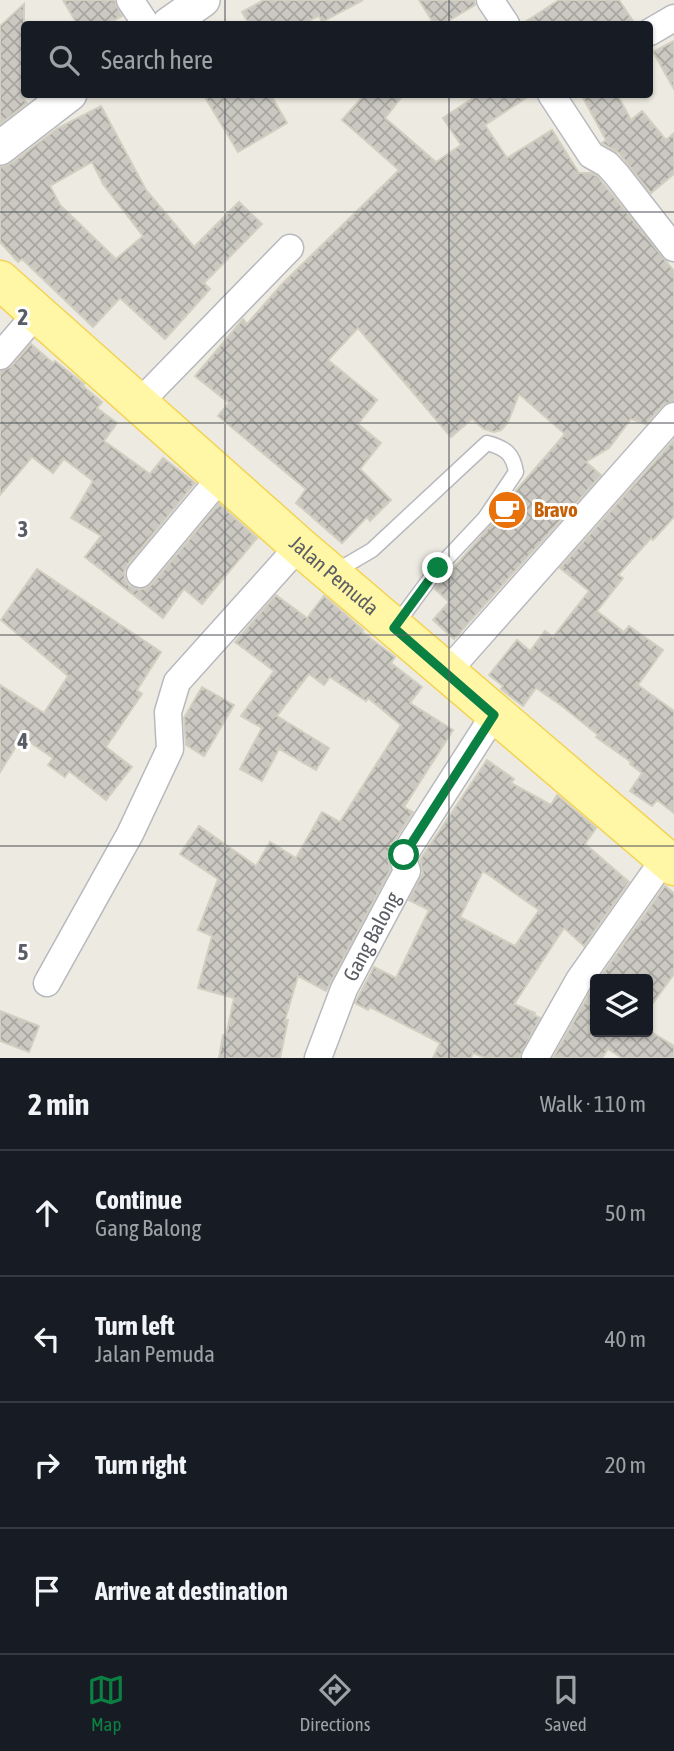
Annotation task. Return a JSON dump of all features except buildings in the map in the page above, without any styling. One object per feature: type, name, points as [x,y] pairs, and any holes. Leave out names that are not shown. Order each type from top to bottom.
[{"type":"main road","name":"Jalan Pemuda","points":[[0,280],[331,574],[669,862]]},
{"type":"street","points":[[130,0],[144,21]]},
{"type":"street","points":[[173,21],[203,0]]},
{"type":"street","points":[[490,0],[504,21]]},
{"type":"street","points":[[653,30],[674,18]]},
{"type":"street","points":[[0,148],[65,98]]},
{"type":"street","points":[[554,98],[591,155],[609,166],[674,248]]},
{"type":"street","points":[[139,403],[290,248]]},
{"type":"street","points":[[0,356],[37,313]]},
{"type":"street","points":[[446,673],[674,416]]},
{"type":"street","points":[[140,574],[220,477]]},
{"type":"street","points":[[47,983],[130,834],[170,749],[168,712],[177,682],[299,546]]},
{"type":"street","name":"Gang Balong","points":[[318,1058],[344,989],[407,870],[404,855],[494,715]]},
{"type":"street","points":[[535,1058],[579,980],[669,862]]},
{"type":"lane","points":[[331,574],[372,550],[487,443],[502,447],[513,457],[516,472],[485,518],[438,568],[394,628]]},
{"type":"place","name":"Bravo","points":[[507,510]]},
{"type":"route","points":[[404,855],[494,715],[394,628],[438,568]]}]
